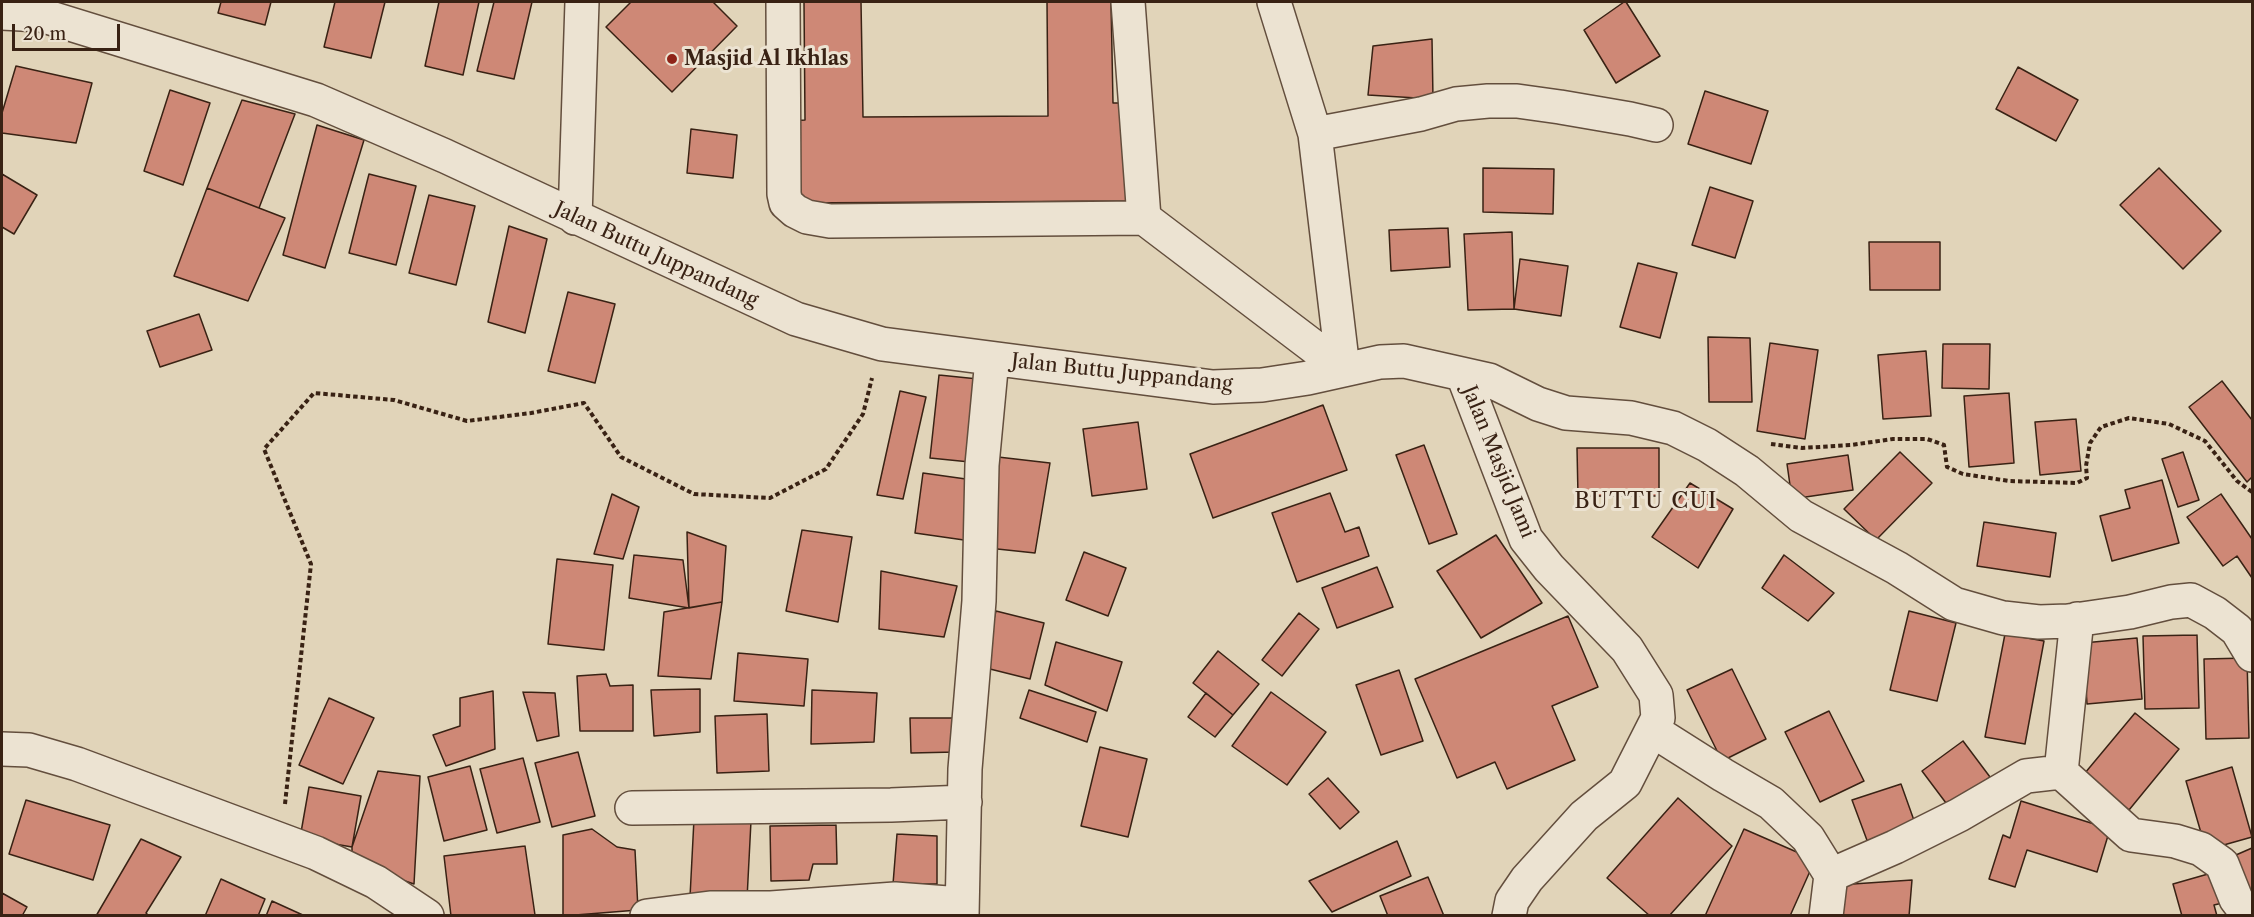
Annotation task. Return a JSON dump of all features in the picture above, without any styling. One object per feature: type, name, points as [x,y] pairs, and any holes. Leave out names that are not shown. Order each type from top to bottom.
[{"type":"street","points":[[575,218],[582,2]]},
{"type":"street","points":[[783,2],[783,194],[786,203],[795,211],[807,218],[830,220],[1144,218],[1343,369]]},
{"type":"street","points":[[1128,2],[1144,218]]},
{"type":"street","points":[[1274,2],[1315,135],[1343,369]]},
{"type":"street","name":"Jalan Buttu Juppandang","points":[[2,13],[42,15],[316,100],[445,156],[796,319],[882,344],[1213,387],[1262,385],[1308,378],[1380,362],[1404,361],[1489,380],[1538,405],[1566,412],[1631,418],[1673,428],[1707,445],[1747,471],[1801,516],[1897,568],[1954,604],[2012,619],[2039,622],[2076,619],[2191,600],[2237,630],[2253,655]]},
{"type":"street","points":[[1315,135],[1420,114],[1456,104],[1488,101],[1517,101],[1560,107],[1630,118],[1656,125]]},
{"type":"street","points":[[647,915],[682,910],[771,908],[895,899],[962,910],[965,769],[979,601],[982,465],[992,359]]},
{"type":"street","name":"Jalan Masjid Jami","points":[[1464,375],[1526,539],[1549,568],[1627,649],[1640,666],[1656,695],[1658,718],[1625,783],[1584,816],[1527,879],[1512,901],[1509,915]]},
{"type":"street","points":[[2061,772],[2076,619]]},
{"type":"street","points":[[1652,730],[1771,803],[1808,838],[1831,875],[1826,915]]},
{"type":"street","points":[[2,749],[29,750],[77,764],[316,853],[376,882],[427,915]]},
{"type":"street","points":[[1831,875],[1895,847],[1959,815],[2026,776],[2061,772],[2131,835],[2175,841],[2201,849],[2222,864],[2236,899],[2249,915]]},
{"type":"street","points":[[632,808],[965,802]]},
{"type":"path","points":[[281,841],[311,564],[264,449],[314,393],[394,400],[466,421],[531,413],[584,403],[621,456],[693,495],[770,498],[826,469],[863,414],[882,344]]},
{"type":"path","points":[[1764,442],[1802,448],[1851,445],[1893,439],[1927,439],[1944,445],[1947,467],[1963,474],[2009,481],[2077,483],[2087,478],[2086,466],[2090,443],[2101,428],[2128,418],[2169,424],[2205,441],[2237,481],[2253,492]]},
{"type":"building","points":[[221,2],[271,2],[265,25],[218,13]]},
{"type":"building","points":[[335,2],[385,2],[371,58],[324,47]]},
{"type":"building","points":[[439,2],[479,2],[463,75],[425,66]]},
{"type":"building","points":[[494,2],[532,2],[514,79],[477,71]]},
{"type":"building","name":"Masjid Al Ikhlas","points":[[631,2],[713,2],[737,26],[672,92],[606,27]]},
{"type":"building","points":[[804,2],[861,2],[863,117],[1048,116],[1047,2],[1111,2],[1113,103],[1125,103],[1126,201],[791,203],[790,121],[805,120]]},
{"type":"building","points":[[1624,2],[1660,56],[1616,83],[1584,30]]},
{"type":"building","points":[[1432,39],[1433,99],[1368,95],[1373,46]]},
{"type":"building","points":[[16,66],[92,83],[76,143],[2,133],[2,113]]},
{"type":"building","points":[[2018,67],[2078,100],[2056,141],[1996,109]]},
{"type":"building","points":[[170,90],[210,103],[183,185],[144,171]]},
{"type":"building","points":[[1705,91],[1768,111],[1751,164],[1688,144]]},
{"type":"building","points":[[242,100],[295,114],[259,208],[207,188]]},
{"type":"building","points":[[317,125],[364,140],[325,268],[283,255]]},
{"type":"building","points":[[691,129],[737,135],[733,178],[687,173]]},
{"type":"building","points":[[1483,168],[1554,169],[1553,214],[1483,212]]},
{"type":"building","points":[[2159,168],[2221,231],[2183,269],[2120,205]]},
{"type":"building","points":[[2,174],[37,195],[14,234],[2,227]]},
{"type":"building","points":[[369,174],[416,186],[396,265],[349,253]]},
{"type":"building","points":[[1710,187],[1753,201],[1735,258],[1692,245]]},
{"type":"building","points":[[207,188],[285,218],[248,301],[174,276]]},
{"type":"building","points":[[429,195],[475,206],[456,285],[409,273]]},
{"type":"building","points":[[509,226],[547,239],[525,333],[488,322]]},
{"type":"building","points":[[1448,228],[1450,267],[1391,271],[1389,230]]},
{"type":"building","points":[[1512,232],[1514,309],[1468,310],[1464,234]]},
{"type":"building","points":[[1869,242],[1940,242],[1940,290],[1870,290]]},
{"type":"building","points":[[1520,259],[1568,266],[1561,316],[1514,309]]},
{"type":"building","points":[[1638,263],[1677,273],[1660,338],[1620,327]]},
{"type":"building","points":[[568,292],[615,304],[595,383],[548,371]]},
{"type":"building","points":[[199,314],[212,350],[160,367],[147,331]]},
{"type":"building","points":[[1708,337],[1750,338],[1752,402],[1709,402]]},
{"type":"building","points":[[1770,343],[1818,350],[1805,439],[1757,431]]},
{"type":"building","points":[[1943,344],[1990,344],[1989,389],[1942,388]]},
{"type":"building","points":[[1926,351],[1931,416],[1883,419],[1878,355]]},
{"type":"building","points":[[939,375],[978,379],[970,462],[930,458]]},
{"type":"building","points":[[2222,381],[2252,420],[2252,477],[2247,482],[2189,407]]},
{"type":"building","points":[[900,391],[926,397],[903,499],[877,495]]},
{"type":"building","points":[[2009,393],[2014,463],[1969,467],[1964,396]]},
{"type":"building","points":[[1323,405],[1347,470],[1213,518],[1190,454]]},
{"type":"building","points":[[2076,419],[2081,471],[2040,475],[2035,422]]},
{"type":"building","points":[[1138,422],[1147,489],[1092,496],[1083,429]]},
{"type":"building","points":[[1424,445],[1457,534],[1429,544],[1396,455]]},
{"type":"building","points":[[1577,448],[1659,448],[1659,496],[1578,496]]},
{"type":"building","points":[[1900,452],[1932,483],[1876,540],[1844,509]]},
{"type":"building","points":[[2183,452],[2199,500],[2178,507],[2162,459]]},
{"type":"building","points":[[1848,455],[1853,490],[1792,499],[1787,464]]},
{"type":"building","points":[[998,457],[1050,463],[1035,553],[988,548]]},
{"type":"building","points":[[923,473],[973,480],[964,540],[915,533]]},
{"type":"building","points":[[2162,480],[2179,543],[2112,561],[2100,516],[2130,508],[2125,490]]},
{"type":"building","points":[[1690,483],[1733,509],[1698,568],[1652,537]]},
{"type":"building","points":[[1330,493],[1345,532],[1359,527],[1369,556],[1297,582],[1272,513]]},
{"type":"building","points":[[612,494],[639,507],[623,559],[594,554]]},
{"type":"building","points":[[2221,494],[2252,539],[2252,578],[2237,556],[2223,566],[2187,517]]},
{"type":"building","points":[[1984,522],[2056,533],[2050,577],[1977,566]]},
{"type":"building","points":[[802,530],[852,537],[838,622],[786,611]]},
{"type":"building","points":[[687,532],[726,546],[722,602],[689,608]]},
{"type":"building","points":[[1496,535],[1542,603],[1481,638],[1437,571]]},
{"type":"building","points":[[1084,552],[1126,568],[1108,616],[1066,600]]},
{"type":"building","points":[[634,555],[683,560],[689,608],[629,598]]},
{"type":"building","points":[[1784,555],[1834,593],[1808,621],[1762,588]]},
{"type":"building","points":[[557,559],[613,565],[604,650],[548,644]]},
{"type":"building","points":[[1377,567],[1393,607],[1337,628],[1322,588]]},
{"type":"building","points":[[881,571],[957,586],[944,637],[879,629]]},
{"type":"building","points":[[722,602],[711,679],[658,676],[664,612]]},
{"type":"building","points":[[996,611],[1044,623],[1030,679],[982,667]]},
{"type":"building","points":[[1909,611],[1956,623],[1937,701],[1890,690]]},
{"type":"building","points":[[1299,613],[1319,629],[1282,676],[1262,660]]},
{"type":"building","points":[[1568,616],[1598,687],[1552,706],[1575,760],[1507,789],[1495,762],[1457,778],[1415,679]]},
{"type":"building","points":[[2005,634],[2044,641],[2025,744],[1985,737]]},
{"type":"building","points":[[2197,635],[2199,708],[2145,709],[2143,636]]},
{"type":"building","points":[[2137,638],[2142,699],[2087,704],[2083,643]]},
{"type":"building","points":[[1056,642],[1122,662],[1107,711],[1045,685]]},
{"type":"building","points":[[1218,651],[1259,684],[1233,715],[1193,683]]},
{"type":"building","points":[[738,653],[808,659],[804,706],[734,701]]},
{"type":"building","points":[[2247,658],[2249,738],[2206,739],[2204,659]]},
{"type":"building","points":[[1732,669],[1766,739],[1722,761],[1687,690]]},
{"type":"building","points":[[1399,670],[1423,741],[1381,755],[1356,685]]},
{"type":"building","points":[[606,674],[610,686],[633,685],[633,731],[580,731],[577,676]]},
{"type":"building","points":[[700,689],[700,732],[654,736],[651,690]]},
{"type":"building","points":[[812,690],[877,693],[874,742],[811,744]]},
{"type":"building","points":[[1029,690],[1096,712],[1087,742],[1020,718]]},
{"type":"building","points":[[493,691],[495,749],[446,766],[433,735],[460,726],[460,698]]},
{"type":"building","points":[[523,692],[555,693],[559,736],[537,741]]},
{"type":"building","points":[[1271,692],[1326,732],[1287,785],[1232,746]]},
{"type":"building","points":[[1206,693],[1233,715],[1215,737],[1188,717]]},
{"type":"building","points":[[329,698],[374,718],[343,784],[299,765]]},
{"type":"building","points":[[1829,711],[1864,781],[1820,802],[1785,732]]},
{"type":"building","points":[[2135,713],[2179,749],[2129,810],[2085,773]]},
{"type":"building","points":[[767,714],[769,771],[717,773],[715,716]]},
{"type":"building","points":[[910,718],[956,718],[956,752],[911,753]]},
{"type":"building","points":[[1963,741],[1990,777],[1949,807],[1922,771]]},
{"type":"building","points":[[1100,747],[1147,759],[1128,837],[1081,826]]},
{"type":"building","points":[[578,752],[595,816],[552,827],[535,763]]},
{"type":"building","points":[[523,758],[540,822],[497,833],[480,769]]},
{"type":"building","points":[[470,766],[487,830],[444,841],[428,777]]},
{"type":"building","points":[[2232,767],[2252,837],[2206,850],[2186,781]]},
{"type":"building","points":[[378,771],[420,776],[414,884],[352,863],[352,847]]},
{"type":"building","points":[[1328,778],[1359,812],[1340,829],[1309,794]]},
{"type":"building","points":[[1901,784],[1916,826],[1868,843],[1852,800]]},
{"type":"building","points":[[309,787],[361,796],[352,847],[300,838]]},
{"type":"building","points":[[1678,798],[1732,846],[1669,916],[1650,916],[1607,878]]},
{"type":"building","points":[[26,800],[110,825],[93,880],[9,854]]},
{"type":"building","points":[[2021,801],[2110,829],[2097,872],[2027,850],[2015,887],[1989,879],[2003,835],[2010,838]]},
{"type":"building","points":[[694,819],[751,821],[747,899],[690,897]]},
{"type":"building","points":[[836,825],[837,864],[813,864],[809,880],[771,881],[770,826]]},
{"type":"building","points":[[592,829],[617,847],[635,850],[638,910],[563,916],[563,835]]},
{"type":"building","points":[[1744,829],[1815,860],[1790,916],[1705,916]]},
{"type":"building","points":[[897,834],[937,836],[937,884],[893,884]]},
{"type":"building","points":[[141,839],[181,857],[146,913],[149,916],[96,916]]},
{"type":"building","points":[[1397,841],[1411,876],[1332,912],[1309,881]]},
{"type":"building","points":[[525,846],[535,915],[451,916],[444,856]]},
{"type":"building","points":[[2252,848],[2252,900],[2229,858]]},
{"type":"building","points":[[2222,870],[2231,901],[2214,905],[2217,916],[2182,916],[2173,884]]},
{"type":"building","points":[[1428,877],[1444,916],[1388,916],[1380,896]]},
{"type":"building","points":[[221,879],[265,899],[258,916],[205,916]]},
{"type":"building","points":[[1912,880],[1909,916],[1834,916],[1838,885]]},
{"type":"building","points":[[2,893],[27,907],[22,916],[2,916]]},
{"type":"building","points":[[272,901],[305,916],[266,916]]},
{"type":"place","name":"Masjid Al Ikhlas","points":[[672,59]]},
{"type":"district","name":"BUTTU CUI","points":[[1646,502]]}]
